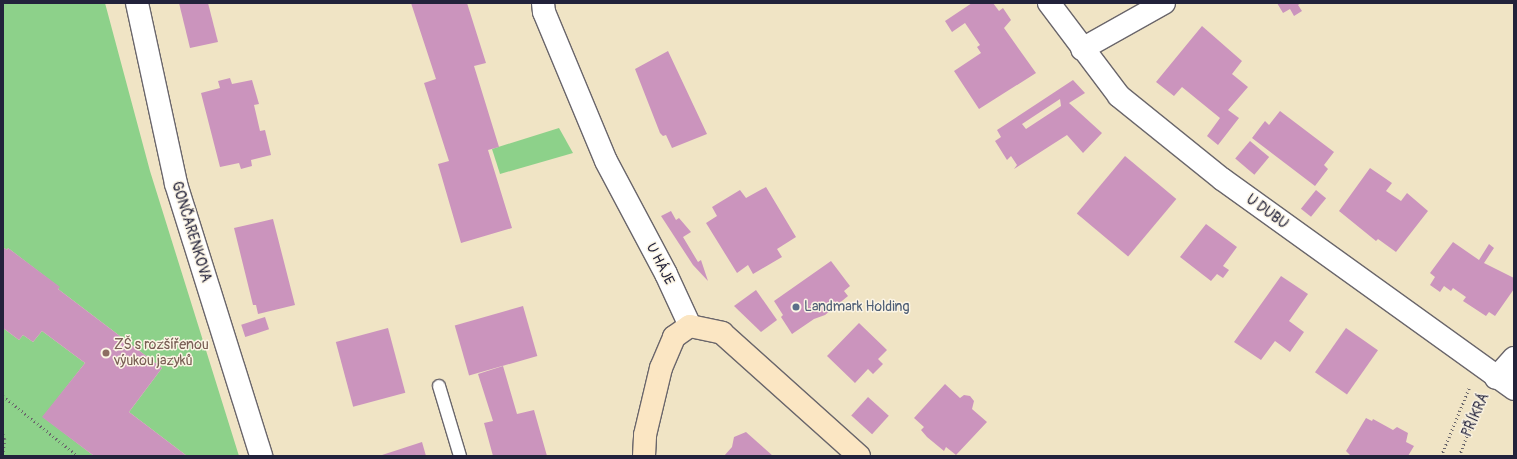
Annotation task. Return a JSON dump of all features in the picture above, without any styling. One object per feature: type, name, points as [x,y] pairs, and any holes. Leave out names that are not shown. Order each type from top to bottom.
[{"type":"street","name":"GONČARENKOVA","points":[[137,3],[176,184],[261,456]]},
{"type":"street","name":"U HÁJE","points":[[543,3],[544,12],[606,161],[666,274],[690,326]]},
{"type":"street","name":"U DUBU","points":[[1049,3],[1082,49],[1119,96],[1222,179],[1505,383]]},
{"type":"street","points":[[1082,49],[1164,3]]},
{"type":"street","points":[[644,456],[645,435],[661,368],[674,337],[690,326],[722,333],[859,456]]},
{"type":"street","name":"PŘÍKRÁ","points":[[1505,383],[1514,358]]},
{"type":"lane","points":[[439,386],[460,456]]},
{"type":"path","points":[[1441,456],[1478,365]]},
{"type":"path","name":"PŘÍKRÁ","points":[[1458,456],[1484,393],[1505,383]]},
{"type":"path","points":[[3,396],[78,456]]},
{"type":"path","points":[[3,434],[5,439],[3,456]]},
{"type":"green space","points":[[3,3],[105,3],[150,171],[239,456],[187,456],[129,412],[162,368],[58,289],[59,287],[8,248],[7,250],[3,247]]},
{"type":"green space","points":[[559,128],[573,153],[500,174],[492,149]]},
{"type":"green space","points":[[3,328],[19,340],[23,335],[33,342],[42,331],[85,363],[43,417],[94,456],[3,456]]},
{"type":"building","points":[[179,3],[208,3],[218,42],[190,48]]},
{"type":"building","points":[[411,3],[467,3],[486,63],[474,66],[499,147],[488,150],[512,228],[461,243],[438,164],[449,161],[424,83],[436,79]]},
{"type":"building","points":[[972,3],[993,3],[999,11],[1003,8],[1011,20],[1004,28],[1036,73],[979,109],[954,71],[981,53],[977,47],[980,45],[965,23],[952,32],[945,21]]},
{"type":"building","points":[[1277,3],[1301,3],[1298,5],[1302,11],[1294,16],[1290,9],[1283,13]]},
{"type":"building","points":[[1202,26],[1242,61],[1232,74],[1248,87],[1228,110],[1239,118],[1218,145],[1207,136],[1220,118],[1182,87],[1174,96],[1156,82]]},
{"type":"building","points":[[668,51],[707,134],[672,148],[666,135],[663,136],[660,133],[635,69]]},
{"type":"building","points":[[230,78],[232,84],[252,80],[259,104],[254,105],[260,131],[265,130],[271,155],[251,160],[252,166],[241,169],[239,163],[220,167],[201,93],[220,88],[218,81]]},
{"type":"building","points":[[1073,80],[1085,93],[1069,103],[1102,133],[1083,153],[1067,135],[1014,169],[1017,165],[1011,156],[1007,160],[995,141],[1001,137],[997,130]],"holes":[[[1060,99],[1061,106],[1026,129],[1022,124]]]},
{"type":"building","points":[[1280,111],[1334,152],[1324,165],[1328,169],[1315,186],[1252,138],[1265,121],[1269,125]]},
{"type":"building","points":[[1250,141],[1269,157],[1254,175],[1235,159]]},
{"type":"building","points":[[1125,156],[1176,199],[1128,257],[1077,213]]},
{"type":"building","points":[[1370,168],[1392,183],[1386,191],[1401,201],[1407,193],[1428,211],[1396,252],[1378,239],[1376,241],[1339,211]]},
{"type":"building","points":[[766,187],[796,237],[777,249],[782,257],[753,274],[748,265],[737,273],[706,223],[717,216],[712,207],[740,190],[746,198]]},
{"type":"building","points":[[1316,190],[1326,198],[1311,217],[1301,209]]},
{"type":"building","points":[[671,211],[676,220],[679,218],[691,232],[683,237],[698,262],[701,260],[708,281],[693,265],[661,216]]},
{"type":"building","points":[[273,219],[295,305],[258,314],[256,305],[253,305],[234,228]]},
{"type":"building","points":[[1206,224],[1237,247],[1223,266],[1229,270],[1223,278],[1217,274],[1211,281],[1180,257]]},
{"type":"building","points":[[1453,242],[1479,260],[1489,244],[1494,248],[1484,263],[1514,278],[1514,289],[1495,316],[1489,312],[1486,316],[1463,301],[1466,297],[1453,288],[1451,291],[1444,286],[1440,292],[1430,285],[1435,277],[1430,273]]},
{"type":"building","name":"ZŠ s rozšířenou výukou jazyků","points":[[3,247],[7,250],[8,248],[60,287],[58,289],[162,368],[129,412],[187,456],[94,456],[42,417],[85,363],[42,331],[33,342],[23,335],[19,340],[3,328]]},
{"type":"building","points":[[831,261],[850,286],[844,291],[848,296],[825,315],[814,319],[792,334],[781,317],[783,315],[774,301]]},
{"type":"building","points":[[1281,276],[1308,294],[1289,321],[1304,332],[1290,352],[1275,341],[1261,360],[1234,342]]},
{"type":"building","points":[[756,290],[777,320],[761,332],[734,306]]},
{"type":"building","points":[[523,306],[537,356],[469,376],[455,326]]},
{"type":"building","points":[[265,317],[269,329],[245,337],[241,325]]},
{"type":"building","points":[[859,323],[887,350],[878,359],[883,364],[873,374],[868,369],[855,383],[827,356]]},
{"type":"building","points":[[388,328],[405,393],[353,407],[336,342]]},
{"type":"building","points":[[1346,328],[1378,350],[1347,395],[1315,372]]},
{"type":"building","points":[[503,366],[517,414],[534,410],[547,456],[493,456],[484,423],[493,421],[478,374]]},
{"type":"building","points":[[945,384],[960,398],[964,395],[970,396],[974,401],[972,409],[987,422],[956,455],[946,447],[944,451],[927,437],[921,430],[924,427],[914,418]]},
{"type":"building","points":[[868,397],[889,416],[872,434],[851,416]]},
{"type":"building","points":[[1366,418],[1372,421],[1373,419],[1393,430],[1397,427],[1408,433],[1406,442],[1414,446],[1408,456],[1351,456],[1346,451]]},
{"type":"building","points":[[746,432],[773,456],[724,456],[732,447],[734,437]]},
{"type":"building","points":[[422,442],[426,456],[379,456]]},
{"type":"place","name":"Landmark Holding","points":[[796,307]]},
{"type":"place","name":"ZŠ s rozšířenou výukou jazyků","points":[[106,353]]}]
